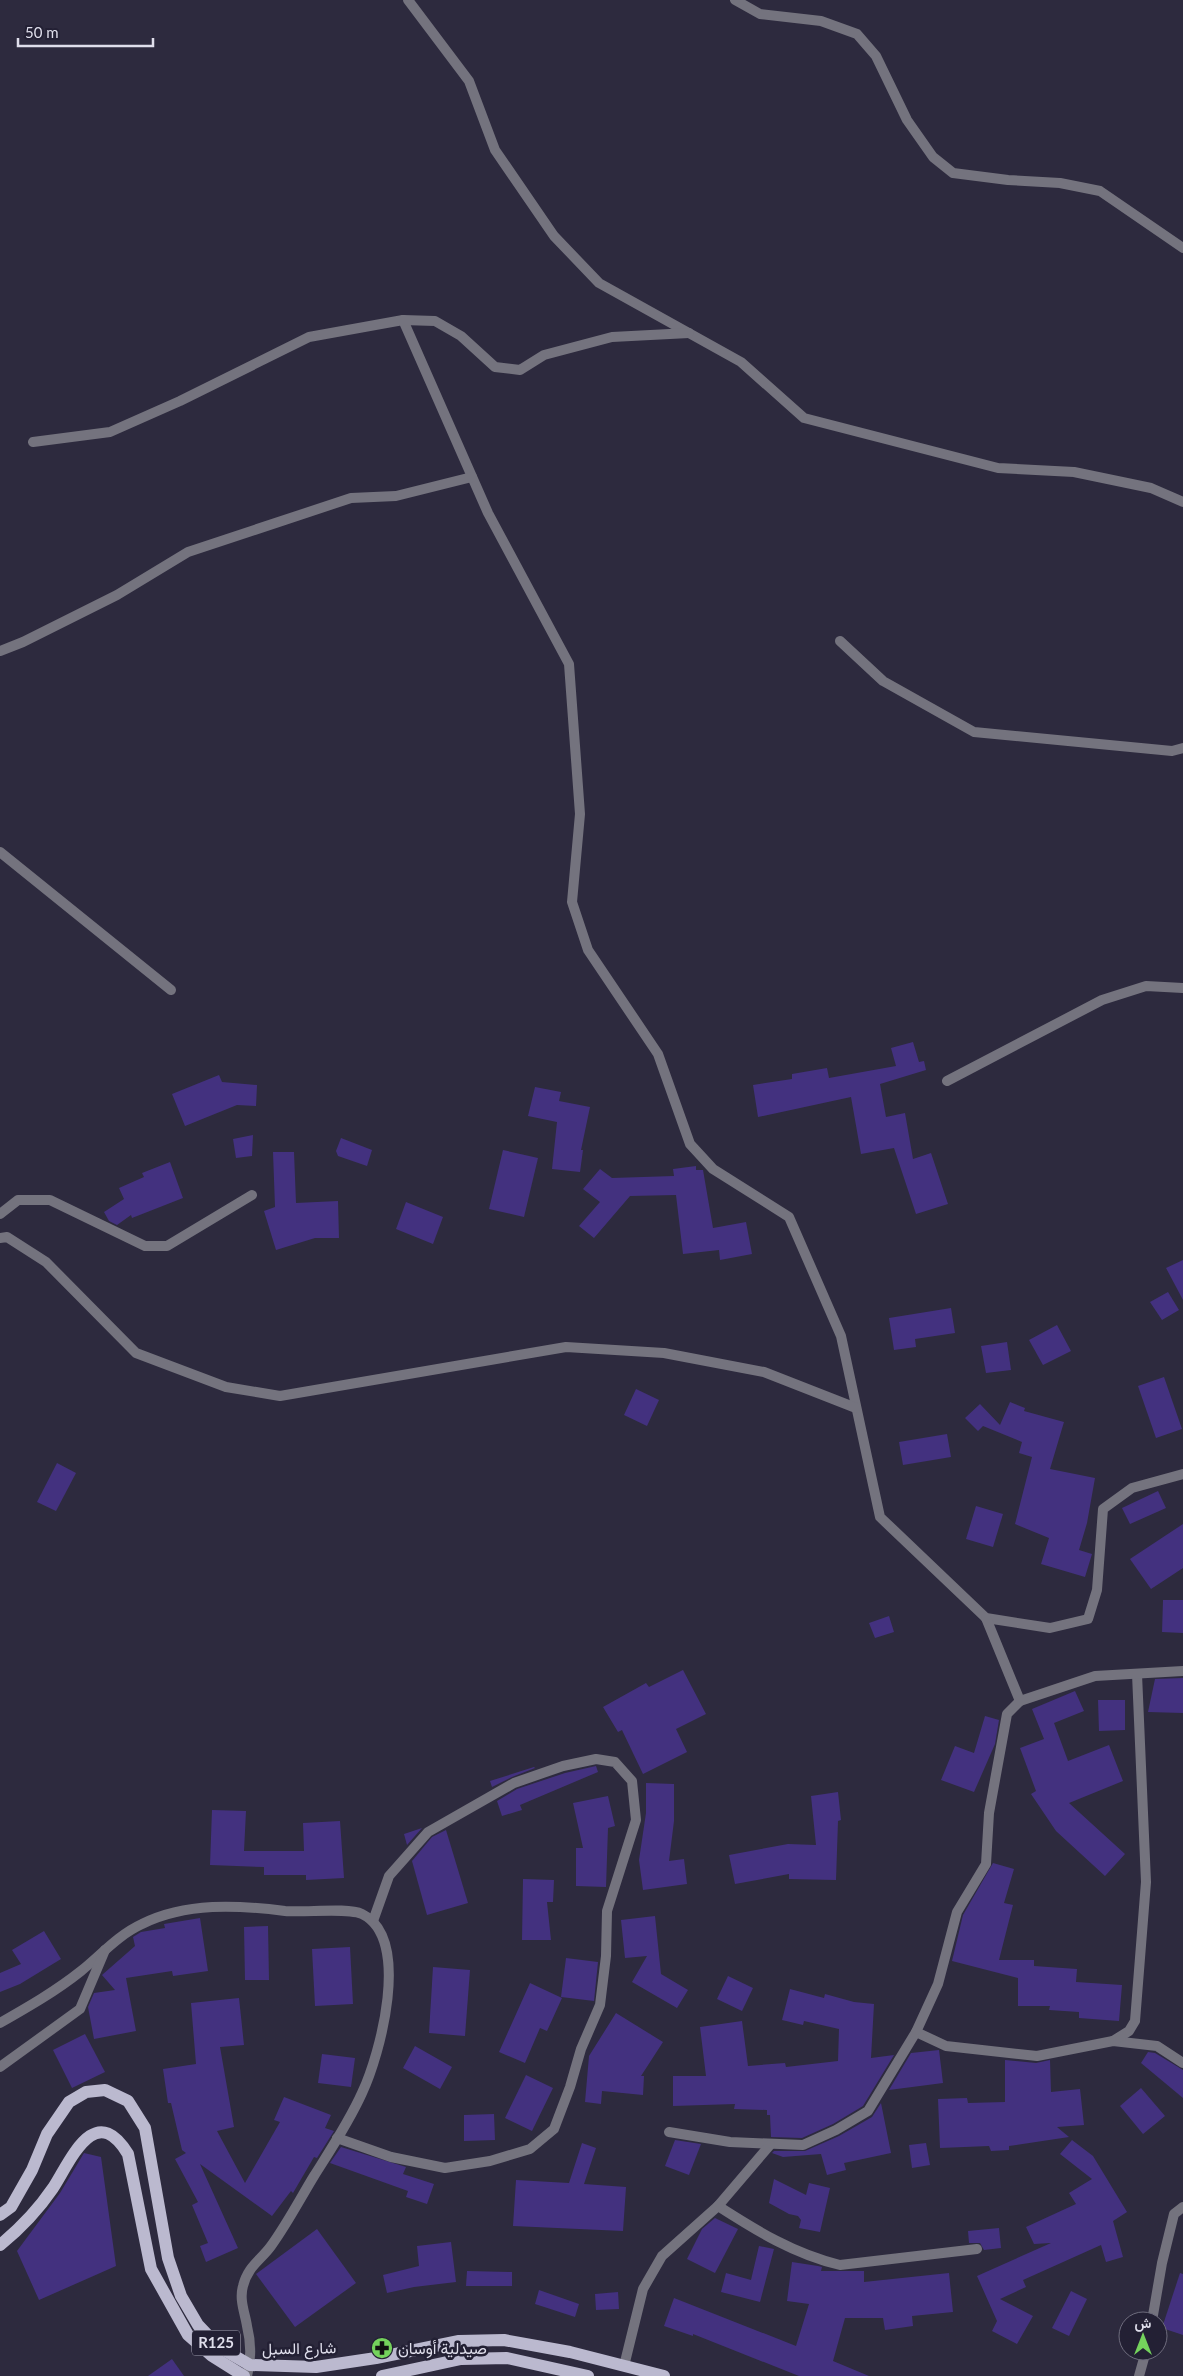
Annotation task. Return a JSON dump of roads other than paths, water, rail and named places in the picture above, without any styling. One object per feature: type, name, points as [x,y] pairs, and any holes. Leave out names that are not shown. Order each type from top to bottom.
[{"type":"main road","name":"شارع السبل","points":[[0,2215],[11,2207],[32,2170],[47,2134],[69,2102],[86,2092],[105,2090],[128,2100],[145,2128],[168,2258],[181,2296],[198,2325],[247,2372],[316,2367],[459,2342],[504,2340],[570,2352],[664,2376]]},
{"type":"main road","name":"R125","points":[[0,2244],[22,2228],[52,2189],[78,2145],[93,2134],[105,2133],[119,2141],[128,2154],[151,2269],[172,2310],[188,2335],[212,2356],[247,2372]]},
{"type":"main road","points":[[382,2376],[461,2359],[507,2358],[588,2376]]},
{"type":"street","points":[[408,0],[469,81],[495,150],[554,236],[599,282],[742,362],[804,418],[998,468],[1074,472],[1151,488],[1183,502]]},
{"type":"street","points":[[735,0],[760,14],[821,21],[857,34],[876,56],[907,120],[934,157],[953,173],[1008,180],[1060,183],[1100,192],[1183,248]]},
{"type":"street","points":[[33,442],[110,432],[180,401],[309,337],[403,320],[435,321],[461,336],[495,367],[520,370],[544,355],[612,337],[690,333]]},
{"type":"street","points":[[403,320],[488,513],[569,664],[580,814],[572,902],[588,950],[658,1054],[690,1144],[713,1169],[789,1217],[841,1336],[880,1517],[986,1618],[1020,1700]]},
{"type":"street","points":[[0,651],[23,642],[117,595],[188,552],[350,498],[396,496],[472,477]]},
{"type":"street","points":[[840,641],[882,681],[974,732],[1172,751],[1183,748]]},
{"type":"street","points":[[0,852],[171,990]]},
{"type":"street","points":[[947,1081],[1102,1000],[1146,986],[1183,988]]},
{"type":"street","points":[[0,1214],[18,1200],[50,1200],[145,1246],[167,1246],[252,1195]]},
{"type":"street","points":[[0,1238],[7,1237],[46,1262],[136,1353],[226,1387],[280,1396],[566,1347],[664,1353],[764,1372],[856,1408]]},
{"type":"street","points":[[986,1618],[1050,1628],[1088,1619],[1097,1590],[1103,1509],[1132,1488],[1183,1474]]},
{"type":"street","points":[[669,2132],[730,2142],[803,2146],[836,2130],[868,2111],[916,2032],[938,1984],[956,1912],[986,1864],[989,1814],[1007,1714],[1020,1700],[1095,1676],[1183,1671]]},
{"type":"street","points":[[1112,2041],[1129,2031],[1135,2021],[1146,1882],[1137,1674]]},
{"type":"street","points":[[337,2138],[391,2157],[445,2168],[490,2161],[530,2149],[554,2129],[570,2087],[580,2049],[600,2005],[606,1956],[607,1911],[636,1820],[632,1781],[615,1762],[596,1759],[563,1766],[514,1783],[428,1832],[389,1876],[373,1921]]},
{"type":"street","points":[[0,2023],[37,2002],[80,1972],[107,1947],[141,1924],[174,1912],[206,1907],[249,1906],[293,1912],[360,1913],[373,1921],[383,1938],[390,1970],[386,2008],[376,2051],[363,2092],[337,2138],[270,2248],[249,2268],[242,2287],[241,2302],[248,2329],[247,2372]]},
{"type":"street","points":[[0,2067],[80,2009],[107,1947]]},
{"type":"street","points":[[916,2032],[946,2046],[1037,2056],[1112,2041],[1157,2046],[1183,2063]]},
{"type":"street","points":[[624,2366],[643,2289],[662,2256],[718,2206],[770,2145]]},
{"type":"street","points":[[718,2206],[764,2235],[792,2249],[840,2265],[977,2249]]},
{"type":"street","points":[[1154,2311],[1162,2263],[1174,2214],[1183,2207]]},
{"type":"street","points":[[1140,2376],[1144,2361]]},
{"type":"place","name":"صيدلية أوسان","points":[[382,2348]]}]
